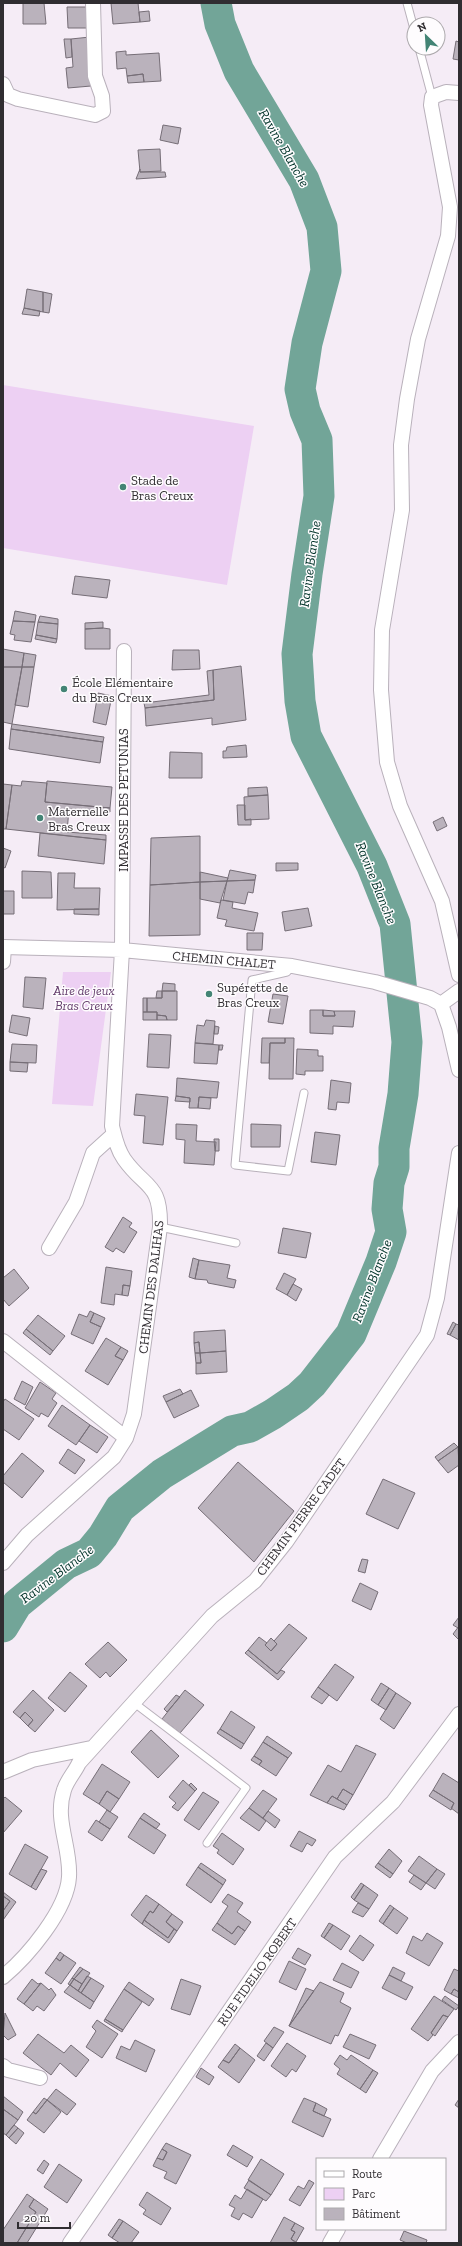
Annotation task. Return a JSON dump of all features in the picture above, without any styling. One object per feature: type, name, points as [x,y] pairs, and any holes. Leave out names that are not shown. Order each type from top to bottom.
[{"type":"street","points":[[3,84],[8,94],[18,99],[95,115],[100,114],[103,111],[102,96],[95,76],[93,3]]},
{"type":"street","points":[[459,93],[446,92],[432,97],[432,112],[450,207],[448,236],[418,339],[407,399],[401,445],[402,510],[382,630],[381,690],[387,762],[400,806],[442,900],[459,975]]},
{"type":"street","name":"IMPASSE DES PETUNIAS","points":[[122,950],[124,651]]},
{"type":"street","points":[[3,962],[4,947]]},
{"type":"street","name":"CHEMIN CHALET","points":[[4,947],[122,950],[292,966],[375,982],[436,1001]]},
{"type":"street","name":"CHEMIN DES DALIHAS","points":[[4,1558],[27,1535],[114,1457],[126,1438],[134,1414],[160,1227],[160,1207],[154,1190],[124,1159],[116,1145],[112,1126],[122,950]]},
{"type":"street","points":[[459,991],[436,1001],[449,1028],[459,1070]]},
{"type":"street","points":[[49,1248],[76,1202],[93,1153],[114,1134]]},
{"type":"street","name":"CHEMIN PIERRE CADET","points":[[3,1977],[24,1957],[43,1932],[60,1905],[68,1886],[69,1864],[60,1823],[60,1806],[64,1788],[79,1763],[212,1616],[255,1581],[286,1542],[427,1336],[437,1298],[459,1153]]},
{"type":"street","points":[[3,1341],[126,1438]]},
{"type":"street","name":"RUE FIDELIO ROBERT","points":[[70,2243],[335,1858],[393,1802],[459,1714]]},
{"type":"street","points":[[3,1772],[32,1760],[91,1748]]},
{"type":"street","points":[[381,2158],[432,2071],[459,2042]]},
{"type":"street","points":[[3,2066],[8,2070],[40,2078]]},
{"type":"street","points":[[330,2243],[337,2230]]},
{"type":"lane","points":[[407,3],[410,16]]},
{"type":"lane","points":[[421,56],[432,97]]},
{"type":"lane","points":[[292,966],[287,972],[252,980],[235,1165],[288,1172],[304,1093]]},
{"type":"lane","points":[[160,1227],[236,1242]]},
{"type":"lane","points":[[133,1702],[246,1788],[207,1844]]},
{"type":"green space","name":"Stade de Bras Creux","points":[[3,385],[254,426],[227,585],[3,548]]},
{"type":"green space","name":"Aire de jeux Bras Creux","points":[[63,972],[111,972],[93,1106],[52,1104]]},
{"type":"building","points":[[23,3],[44,3],[46,24],[23,24]]},
{"type":"building","points":[[111,3],[138,3],[140,22],[113,24]]},
{"type":"building","points":[[67,7],[87,7],[88,28],[68,28]]},
{"type":"building","points":[[149,11],[150,21],[140,22],[139,12]]},
{"type":"building","points":[[90,37],[88,58],[91,86],[68,88],[66,68],[73,67],[71,39]]},
{"type":"building","points":[[64,39],[71,39],[72,57],[66,58]]},
{"type":"building","points":[[456,41],[459,42],[459,60],[453,59]]},
{"type":"building","points":[[126,51],[126,55],[159,53],[161,81],[144,82],[143,74],[127,76],[126,68],[117,69],[116,52]]},
{"type":"building","points":[[143,74],[144,82],[128,83],[127,76]]},
{"type":"building","points":[[163,125],[181,128],[178,144],[160,140]]},
{"type":"building","points":[[160,149],[161,171],[140,172],[138,150]]},
{"type":"building","points":[[140,169],[140,172],[165,172],[166,177],[136,179]]},
{"type":"building","points":[[27,289],[43,292],[43,312],[24,308]]},
{"type":"building","points":[[43,292],[52,294],[49,313],[43,312]]},
{"type":"building","points":[[24,308],[40,311],[39,316],[22,314]]},
{"type":"building","points":[[75,576],[110,580],[107,598],[72,594]]},
{"type":"building","points":[[15,611],[36,615],[35,622],[13,621]]},
{"type":"building","points":[[40,616],[58,619],[58,624],[38,622]]},
{"type":"building","points":[[13,621],[35,622],[31,642],[14,640],[15,635],[10,634]]},
{"type":"building","points":[[38,622],[58,624],[57,639],[36,635]]},
{"type":"building","points":[[103,622],[103,628],[85,629],[85,623]]},
{"type":"building","points":[[85,629],[110,629],[110,649],[85,649]]},
{"type":"building","points":[[36,635],[57,639],[56,643],[35,639]]},
{"type":"building","points":[[3,649],[24,653],[22,667],[3,667]]},
{"type":"building","points":[[173,650],[199,650],[200,669],[172,670]]},
{"type":"building","points":[[24,653],[36,655],[34,667],[22,667]]},
{"type":"building","points":[[241,666],[246,720],[212,725],[212,718],[146,726],[145,708],[214,700],[213,670]]},
{"type":"building","points":[[3,667],[22,667],[12,724],[3,722]]},
{"type":"building","points":[[22,667],[34,667],[28,707],[15,705]]},
{"type":"building","points":[[213,670],[214,700],[145,708],[144,703],[209,695],[207,671]]},
{"type":"building","points":[[98,693],[112,696],[106,725],[93,722]]},
{"type":"building","points":[[12,724],[104,737],[103,742],[11,729]]},
{"type":"building","points":[[11,729],[103,742],[100,763],[9,749]]},
{"type":"building","points":[[246,745],[247,757],[223,758],[223,751],[226,751],[227,747]]},
{"type":"building","points":[[170,752],[202,753],[202,778],[169,778]]},
{"type":"building","points":[[22,781],[47,783],[45,802],[110,808],[110,812],[69,809],[67,832],[106,835],[106,840],[6,829],[12,785],[21,786]]},
{"type":"building","points":[[47,781],[112,787],[110,808],[45,802]]},
{"type":"building","points":[[3,784],[12,785],[6,829],[3,829]]},
{"type":"building","points":[[267,787],[268,795],[248,796],[248,788]]},
{"type":"building","points":[[268,795],[269,819],[245,820],[244,797]]},
{"type":"building","points":[[237,805],[245,805],[245,820],[251,819],[251,825],[238,825]]},
{"type":"building","points":[[443,817],[447,826],[437,831],[433,822]]},
{"type":"building","points":[[40,833],[106,840],[104,864],[38,856]]},
{"type":"building","points":[[200,836],[200,882],[150,885],[151,838]]},
{"type":"building","points":[[3,848],[11,851],[5,868],[3,867]]},
{"type":"building","points":[[276,863],[298,863],[298,870],[276,871]]},
{"type":"building","points":[[230,870],[256,875],[255,880],[227,881]]},
{"type":"building","points":[[22,871],[51,872],[52,898],[22,898]]},
{"type":"building","points":[[200,872],[228,878],[227,881],[200,882]]},
{"type":"building","points":[[58,873],[75,873],[74,888],[100,888],[99,909],[57,910]]},
{"type":"building","points":[[255,880],[253,893],[248,892],[245,904],[223,900],[227,881]]},
{"type":"building","points":[[227,881],[220,903],[200,899],[200,882]]},
{"type":"building","points":[[200,882],[200,935],[149,936],[150,885]]},
{"type":"building","points":[[3,891],[14,891],[14,914],[3,914]]},
{"type":"building","points":[[221,900],[233,902],[232,908],[258,913],[254,931],[225,926],[227,920],[217,918]]},
{"type":"building","points":[[308,908],[312,926],[285,931],[282,912]]},
{"type":"building","points":[[74,909],[99,909],[99,915],[74,914]]},
{"type":"building","points":[[247,933],[263,933],[262,950],[247,950]]},
{"type":"building","points":[[25,977],[46,978],[43,1009],[23,1007]]},
{"type":"building","points":[[163,983],[175,984],[175,991],[162,991]]},
{"type":"building","points":[[157,991],[162,991],[162,998],[156,998]]},
{"type":"building","points":[[162,991],[177,991],[177,1020],[167,1020],[166,1016],[157,1015],[157,1012],[147,1012],[147,998],[162,998]]},
{"type":"building","points":[[273,994],[288,996],[283,1024],[268,1022]]},
{"type":"building","points":[[143,998],[147,998],[147,1012],[143,1012]]},
{"type":"building","points":[[310,1010],[323,1010],[323,1016],[335,1016],[334,1011],[355,1011],[353,1027],[333,1026],[333,1034],[310,1033]]},
{"type":"building","points":[[323,1010],[334,1011],[335,1016],[323,1016]]},
{"type":"building","points":[[143,1012],[157,1012],[157,1020],[143,1020]]},
{"type":"building","points":[[12,1015],[30,1018],[27,1036],[9,1032]]},
{"type":"building","points":[[157,1015],[166,1016],[167,1020],[157,1020]]},
{"type":"building","points":[[206,1020],[215,1021],[213,1044],[195,1043],[197,1025],[204,1026]]},
{"type":"building","points":[[215,1026],[219,1027],[218,1034],[214,1034]]},
{"type":"building","points":[[149,1034],[171,1035],[169,1068],[147,1067]]},
{"type":"building","points":[[262,1038],[285,1038],[285,1043],[270,1043],[269,1063],[261,1063]]},
{"type":"building","points":[[285,1038],[294,1038],[293,1079],[269,1079],[270,1043],[285,1043]]},
{"type":"building","points":[[195,1043],[219,1045],[217,1064],[194,1063]]},
{"type":"building","points":[[12,1044],[37,1045],[36,1063],[10,1062]]},
{"type":"building","points":[[219,1045],[223,1045],[222,1050],[219,1050]]},
{"type":"building","points":[[297,1049],[318,1050],[318,1056],[323,1056],[323,1071],[305,1071],[305,1075],[296,1074]]},
{"type":"building","points":[[10,1062],[28,1063],[27,1072],[10,1071]]},
{"type":"building","points":[[177,1078],[219,1082],[217,1098],[199,1097],[198,1108],[189,1108],[190,1098],[176,1096]]},
{"type":"building","points":[[331,1080],[351,1083],[349,1103],[337,1102],[336,1110],[328,1109]]},
{"type":"building","points":[[136,1094],[168,1097],[163,1145],[143,1143],[145,1116],[134,1115]]},
{"type":"building","points":[[176,1096],[190,1098],[190,1102],[175,1101]]},
{"type":"building","points":[[199,1097],[211,1098],[210,1109],[198,1108]]},
{"type":"building","points":[[176,1124],[197,1125],[196,1141],[216,1142],[214,1165],[184,1163],[185,1140],[176,1139]]},
{"type":"building","points":[[251,1124],[281,1125],[280,1147],[251,1147]]},
{"type":"building","points":[[315,1132],[340,1135],[336,1165],[311,1162]]},
{"type":"building","points":[[214,1139],[219,1139],[219,1151],[215,1151]]},
{"type":"building","points":[[123,1217],[132,1223],[129,1227],[137,1232],[124,1253],[116,1248],[113,1252],[105,1247]]},
{"type":"building","points":[[283,1228],[311,1233],[306,1258],[278,1253]]},
{"type":"building","points":[[193,1258],[199,1260],[195,1279],[189,1277]]},
{"type":"building","points":[[199,1260],[230,1265],[227,1278],[236,1280],[234,1288],[208,1283],[207,1280],[195,1279]]},
{"type":"building","points":[[106,1267],[132,1271],[130,1286],[123,1285],[122,1295],[115,1294],[114,1305],[101,1303]]},
{"type":"building","points":[[14,1269],[29,1288],[9,1306],[3,1299],[3,1278]]},
{"type":"building","points":[[284,1273],[296,1279],[287,1295],[276,1289]]},
{"type":"building","points":[[293,1284],[302,1289],[296,1301],[287,1295]]},
{"type":"building","points":[[123,1285],[130,1286],[128,1296],[122,1295]]},
{"type":"building","points":[[90,1311],[94,1313],[90,1322],[101,1327],[93,1344],[71,1334],[79,1314],[87,1317]]},
{"type":"building","points":[[94,1313],[105,1318],[101,1327],[90,1322]]},
{"type":"building","points":[[38,1315],[65,1336],[53,1351],[26,1329]]},
{"type":"building","points":[[453,1322],[456,1324],[450,1335],[447,1334]]},
{"type":"building","points":[[456,1324],[459,1325],[459,1340],[450,1335]]},
{"type":"building","points":[[26,1329],[53,1351],[50,1355],[23,1333]]},
{"type":"building","points":[[225,1330],[226,1351],[200,1353],[199,1342],[194,1343],[194,1332]]},
{"type":"building","points":[[106,1338],[121,1347],[115,1356],[123,1360],[108,1385],[85,1371]]},
{"type":"building","points":[[199,1342],[200,1353],[195,1353],[194,1343]]},
{"type":"building","points":[[121,1347],[128,1351],[123,1360],[115,1356]]},
{"type":"building","points":[[226,1351],[227,1372],[196,1374],[196,1363],[201,1363],[200,1353]]},
{"type":"building","points":[[195,1353],[200,1353],[201,1363],[196,1363]]},
{"type":"building","points":[[22,1381],[33,1387],[25,1405],[14,1399]]},
{"type":"building","points":[[40,1382],[56,1393],[52,1399],[57,1403],[48,1417],[41,1413],[39,1417],[25,1408]]},
{"type":"building","points":[[180,1389],[183,1394],[166,1402],[163,1396]]},
{"type":"building","points":[[191,1390],[199,1406],[174,1418],[166,1402]]},
{"type":"building","points":[[5,1399],[34,1419],[19,1440],[3,1429],[3,1402]]},
{"type":"building","points":[[62,1405],[90,1425],[76,1445],[48,1426]]},
{"type":"building","points":[[90,1425],[108,1437],[97,1453],[79,1441]]},
{"type":"building","points":[[454,1443],[458,1447],[438,1461],[435,1457]]},
{"type":"building","points":[[458,1447],[459,1465],[448,1473],[438,1461]]},
{"type":"building","points":[[68,1449],[85,1460],[75,1474],[59,1463]]},
{"type":"building","points":[[22,1453],[44,1471],[22,1498],[3,1482],[3,1476]]},
{"type":"building","points":[[238,1462],[294,1511],[254,1562],[198,1508]]},
{"type":"building","points":[[383,1479],[415,1493],[398,1529],[366,1514]]},
{"type":"building","points":[[362,1559],[368,1560],[365,1573],[358,1571]]},
{"type":"building","points":[[360,1583],[378,1592],[371,1610],[352,1601]]},
{"type":"building","points":[[459,1617],[459,1626],[458,1628],[453,1625]]},
{"type":"building","points":[[289,1624],[307,1638],[277,1674],[248,1650],[259,1637],[267,1643],[265,1645],[271,1651],[277,1644],[274,1641]]},
{"type":"building","points":[[459,1626],[459,1640],[453,1634]]},
{"type":"building","points":[[271,1638],[277,1644],[271,1651],[265,1645]]},
{"type":"building","points":[[108,1642],[127,1660],[110,1677],[106,1672],[100,1678],[85,1664]]},
{"type":"building","points":[[248,1650],[277,1674],[281,1670],[285,1672],[278,1680],[245,1653]]},
{"type":"building","points":[[335,1664],[354,1677],[337,1701],[318,1687]]},
{"type":"building","points":[[70,1672],[87,1686],[65,1712],[48,1698]]},
{"type":"building","points":[[381,1683],[389,1688],[378,1705],[371,1700]]},
{"type":"building","points":[[318,1687],[329,1695],[322,1704],[311,1697]]},
{"type":"building","points":[[389,1688],[396,1693],[386,1710],[378,1705]]},
{"type":"building","points":[[33,1690],[54,1710],[35,1732],[28,1726],[33,1720],[25,1712],[20,1718],[13,1712]]},
{"type":"building","points":[[185,1690],[204,1705],[180,1733],[162,1719]]},
{"type":"building","points":[[396,1693],[411,1703],[394,1729],[380,1719]]},
{"type":"building","points":[[176,1695],[180,1697],[167,1712],[164,1709]]},
{"type":"building","points":[[231,1711],[255,1727],[244,1744],[220,1729]]},
{"type":"building","points":[[25,1712],[33,1720],[28,1726],[20,1718]]},
{"type":"building","points":[[220,1729],[244,1744],[241,1749],[217,1733]]},
{"type":"building","points":[[151,1730],[179,1756],[158,1778],[131,1752]]},
{"type":"building","points":[[267,1736],[292,1753],[288,1758],[263,1742]]},
{"type":"building","points":[[263,1742],[288,1758],[276,1776],[259,1765],[262,1761],[254,1756]]},
{"type":"building","points":[[356,1745],[376,1754],[353,1795],[343,1789],[337,1799],[332,1796],[327,1803],[310,1795],[328,1765],[341,1772]]},
{"type":"building","points":[[254,1756],[262,1761],[259,1765],[251,1760]]},
{"type":"building","points":[[102,1764],[130,1782],[119,1799],[107,1791],[99,1804],[83,1794]]},
{"type":"building","points":[[443,1773],[459,1783],[459,1814],[451,1808],[454,1803],[433,1790]]},
{"type":"building","points":[[183,1780],[195,1791],[178,1811],[172,1807],[176,1803],[169,1797]]},
{"type":"building","points":[[191,1783],[197,1789],[195,1791],[189,1785]]},
{"type":"building","points":[[343,1789],[353,1795],[347,1805],[337,1799]]},
{"type":"building","points":[[263,1790],[277,1799],[263,1818],[249,1808]]},
{"type":"building","points":[[433,1790],[454,1803],[451,1810],[429,1796]]},
{"type":"building","points":[[107,1791],[119,1799],[110,1812],[99,1804]]},
{"type":"building","points":[[203,1792],[219,1802],[199,1830],[184,1820]]},
{"type":"building","points":[[332,1796],[347,1805],[344,1810],[327,1803]]},
{"type":"building","points":[[5,1797],[22,1811],[3,1833],[3,1799]]},
{"type":"building","points":[[249,1808],[266,1821],[259,1831],[240,1818]]},
{"type":"building","points":[[107,1810],[118,1817],[110,1829],[99,1822]]},
{"type":"building","points":[[268,1811],[280,1820],[275,1828],[263,1818]]},
{"type":"building","points":[[144,1813],[160,1824],[156,1829],[140,1818]]},
{"type":"building","points":[[140,1818],[166,1835],[154,1854],[128,1837]]},
{"type":"building","points":[[96,1820],[110,1829],[102,1841],[88,1832]]},
{"type":"building","points":[[299,1831],[316,1840],[312,1846],[307,1843],[302,1852],[290,1846]]},
{"type":"building","points":[[222,1833],[244,1849],[233,1865],[217,1853],[219,1850],[213,1846]]},
{"type":"building","points":[[25,1844],[48,1857],[31,1887],[9,1874]]},
{"type":"building","points":[[389,1849],[402,1861],[393,1874],[378,1863]]},
{"type":"building","points":[[419,1856],[437,1869],[426,1883],[408,1871]]},
{"type":"building","points":[[201,1863],[226,1880],[223,1885],[198,1867]]},
{"type":"building","points":[[378,1863],[393,1874],[390,1878],[375,1867]]},
{"type":"building","points":[[198,1867],[223,1885],[211,1903],[186,1885]]},
{"type":"building","points":[[41,1869],[47,1871],[36,1890],[31,1887]]},
{"type":"building","points":[[437,1869],[445,1874],[435,1889],[426,1883]]},
{"type":"building","points":[[414,1875],[426,1883],[421,1890],[409,1882]]},
{"type":"building","points":[[361,1883],[364,1885],[354,1900],[351,1897]]},
{"type":"building","points":[[364,1885],[378,1895],[369,1909],[354,1900]]},
{"type":"building","points":[[3,1892],[16,1902],[3,1920],[3,1911],[10,1901],[3,1896]]},
{"type":"building","points":[[228,1894],[243,1903],[237,1912],[251,1922],[245,1931],[238,1926],[232,1934],[217,1923],[228,1906],[222,1902]]},
{"type":"building","points":[[146,1895],[159,1904],[153,1913],[150,1911],[142,1924],[131,1915]]},
{"type":"building","points":[[3,1896],[10,1901],[3,1911]]},
{"type":"building","points":[[358,1903],[369,1909],[363,1917],[352,1912]]},
{"type":"building","points":[[159,1904],[172,1914],[166,1922],[174,1929],[168,1938],[144,1920],[150,1911],[153,1913]]},
{"type":"building","points":[[390,1905],[394,1908],[383,1924],[379,1921]]},
{"type":"building","points":[[394,1908],[408,1918],[397,1934],[383,1924]]},
{"type":"building","points":[[172,1914],[183,1922],[177,1931],[166,1922]]},
{"type":"building","points":[[144,1920],[168,1938],[174,1929],[177,1931],[169,1943],[142,1924]]},
{"type":"building","points":[[217,1923],[232,1934],[238,1926],[245,1931],[235,1945],[212,1930]]},
{"type":"building","points":[[329,1923],[333,1925],[324,1938],[321,1936]]},
{"type":"building","points":[[333,1925],[350,1936],[341,1950],[324,1938]]},
{"type":"building","points":[[427,1933],[443,1943],[429,1966],[406,1953],[413,1936],[422,1941]]},
{"type":"building","points":[[360,1935],[374,1945],[363,1961],[349,1951]]},
{"type":"building","points":[[298,1948],[311,1955],[305,1965],[292,1958]]},
{"type":"building","points":[[60,1952],[64,1955],[60,1961],[56,1958]]},
{"type":"building","points":[[64,1955],[76,1963],[61,1984],[45,1973],[56,1958],[60,1961]]},
{"type":"building","points":[[289,1961],[306,1969],[296,1990],[279,1982]]},
{"type":"building","points":[[342,1963],[359,1972],[351,1988],[333,1980]]},
{"type":"building","points":[[80,1967],[83,1969],[74,1979],[72,1978]]},
{"type":"building","points":[[393,1967],[405,1973],[401,1981],[389,1975]]},
{"type":"building","points":[[83,1969],[90,1973],[82,1984],[74,1979]]},
{"type":"building","points":[[454,1969],[459,1971],[459,1992],[454,1989],[451,1994],[444,1990]]},
{"type":"building","points":[[389,1975],[413,1987],[406,2000],[382,1988]]},
{"type":"building","points":[[87,1976],[91,1978],[81,1993],[78,1991]]},
{"type":"building","points":[[72,1978],[74,1979],[70,1985],[68,1984]]},
{"type":"building","points":[[91,1978],[104,1986],[94,2002],[81,1993]]},
{"type":"building","points":[[32,1979],[38,1984],[41,1983],[24,2004],[17,1999]]},
{"type":"building","points":[[74,1979],[82,1984],[78,1991],[70,1985]]},
{"type":"building","points":[[181,1979],[201,1986],[190,2015],[171,2009]]},
{"type":"building","points":[[129,1982],[154,1999],[149,2006],[124,1989]]},
{"type":"building","points":[[320,1982],[344,1993],[340,2002],[351,2008],[338,2036],[335,2035],[331,2044],[289,2026]]},
{"type":"building","points":[[41,1983],[49,1990],[51,1988],[56,1995],[44,2011],[37,2006],[33,2011],[24,2004]]},
{"type":"building","points":[[70,1985],[94,2002],[90,2009],[64,1992]]},
{"type":"building","points":[[306,1988],[314,1991],[289,2026]]},
{"type":"building","points":[[124,1989],[142,2002],[123,2030],[105,2019]]},
{"type":"building","points":[[454,1989],[459,1992],[459,1998],[451,1994]]},
{"type":"building","points":[[434,1996],[454,2009],[448,2017],[443,2015],[431,2033],[433,2035],[428,2041],[411,2029]]},
{"type":"building","points":[[445,1996],[459,2006],[456,2010],[442,2000]]},
{"type":"building","points":[[5,2013],[16,2035],[8,2040],[3,2035]]},
{"type":"building","points":[[443,2015],[448,2017],[435,2036],[431,2033]]},
{"type":"building","points":[[105,2019],[123,2030],[122,2032],[104,2021]]},
{"type":"building","points":[[97,2020],[118,2034],[102,2058],[86,2047],[96,2031],[92,2027]]},
{"type":"building","points":[[274,2027],[284,2032],[273,2048],[264,2041]]},
{"type":"building","points":[[38,2034],[64,2053],[71,2045],[89,2060],[76,2077],[60,2063],[51,2075],[23,2053]]},
{"type":"building","points":[[350,2034],[376,2045],[369,2059],[343,2047]]},
{"type":"building","points":[[135,2040],[155,2050],[146,2072],[116,2058],[121,2046],[130,2050]]},
{"type":"building","points":[[266,2043],[273,2048],[264,2061],[257,2056]]},
{"type":"building","points":[[287,2043],[306,2056],[296,2072],[292,2069],[286,2077],[271,2066]]},
{"type":"building","points":[[235,2044],[240,2048],[229,2063],[223,2060]]},
{"type":"building","points":[[240,2048],[255,2060],[239,2083],[218,2067],[223,2060],[229,2063]]},
{"type":"building","points":[[340,2055],[347,2060],[351,2055],[373,2070],[360,2089],[337,2074],[340,2069],[334,2064]]},
{"type":"building","points":[[201,2068],[214,2077],[209,2085],[196,2077]]},
{"type":"building","points":[[373,2070],[378,2073],[366,2093],[360,2089]]},
{"type":"building","points":[[56,2089],[76,2104],[67,2115],[47,2100]]},
{"type":"building","points":[[3,2096],[23,2112],[18,2120],[3,2109]]},
{"type":"building","points":[[44,2098],[47,2100],[36,2114],[33,2112]]},
{"type":"building","points":[[304,2098],[316,2103],[313,2111],[331,2119],[323,2137],[292,2122]]},
{"type":"building","points":[[459,2099],[459,2108],[455,2105]]},
{"type":"building","points":[[47,2100],[61,2112],[44,2133],[27,2120],[33,2112],[36,2114]]},
{"type":"building","points":[[316,2103],[327,2109],[324,2116],[313,2111]]},
{"type":"building","points":[[3,2109],[18,2120],[6,2135],[3,2133]]},
{"type":"building","points":[[14,2125],[18,2128],[9,2138],[6,2135]]},
{"type":"building","points":[[18,2128],[24,2133],[16,2144],[9,2138]]},
{"type":"building","points":[[166,2143],[191,2155],[176,2184],[164,2178],[167,2172],[153,2166],[157,2158],[163,2160],[167,2152],[162,2149]]},
{"type":"building","points":[[233,2145],[253,2157],[247,2167],[227,2155]]},
{"type":"building","points":[[162,2149],[167,2152],[163,2160],[157,2158]]},
{"type":"building","points":[[261,2159],[284,2174],[271,2195],[248,2180]]},
{"type":"building","points":[[44,2160],[49,2164],[43,2174],[37,2170]]},
{"type":"building","points":[[59,2164],[82,2180],[67,2203],[44,2187]]},
{"type":"building","points":[[249,2180],[271,2195],[266,2201],[244,2188]]},
{"type":"building","points":[[309,2180],[314,2183],[300,2206],[289,2200],[298,2186],[304,2189]]},
{"type":"building","points":[[247,2189],[263,2199],[252,2218],[243,2213],[239,2220],[231,2216],[235,2208],[229,2205],[235,2195],[241,2199]]},
{"type":"building","points":[[147,2192],[171,2208],[161,2225],[143,2214],[146,2210],[139,2205]]},
{"type":"building","points":[[27,2194],[34,2199],[29,2207],[36,2212],[17,2243],[3,2243],[3,2230]]},
{"type":"building","points":[[34,2199],[48,2209],[27,2243],[17,2243],[36,2212],[29,2207]]},
{"type":"building","points":[[284,2217],[295,2223],[291,2230],[295,2232],[291,2239],[296,2243],[270,2243]]},
{"type":"building","points":[[119,2219],[123,2221],[112,2238],[108,2235]]},
{"type":"building","points":[[123,2221],[139,2232],[131,2243],[120,2243],[112,2238]]},
{"type":"building","points":[[295,2223],[304,2228],[296,2242],[291,2239],[295,2232],[291,2230]]},
{"type":"building","points":[[404,2231],[427,2240],[426,2243],[407,2243],[400,2240]]},
{"type":"waterway","name":"Ravine Blanche","points":[[3,1627],[17,1604],[66,1564],[89,1553],[103,1536],[120,1508],[162,1474],[232,1431],[250,1427],[273,1414],[298,1397],[312,1384],[351,1334],[381,1262],[391,1232],[387,1209],[389,1183],[394,1167],[394,1148],[403,1094],[407,1042],[395,924],[372,866],[306,736],[300,701],[297,654],[319,496],[317,440],[305,411],[300,389],[307,343],[326,271],[322,227],[304,180],[239,71],[220,24],[216,3]]},
{"type":"place","name":"Stade de Bras Creux","points":[[123,487]]},
{"type":"place","name":"École Elémentaire du Bras Creux","points":[[64,689]]},
{"type":"place","name":"Maternelle Bras Creux","points":[[40,818]]},
{"type":"place","name":"Supérette de Bras Creux","points":[[209,994]]}]
